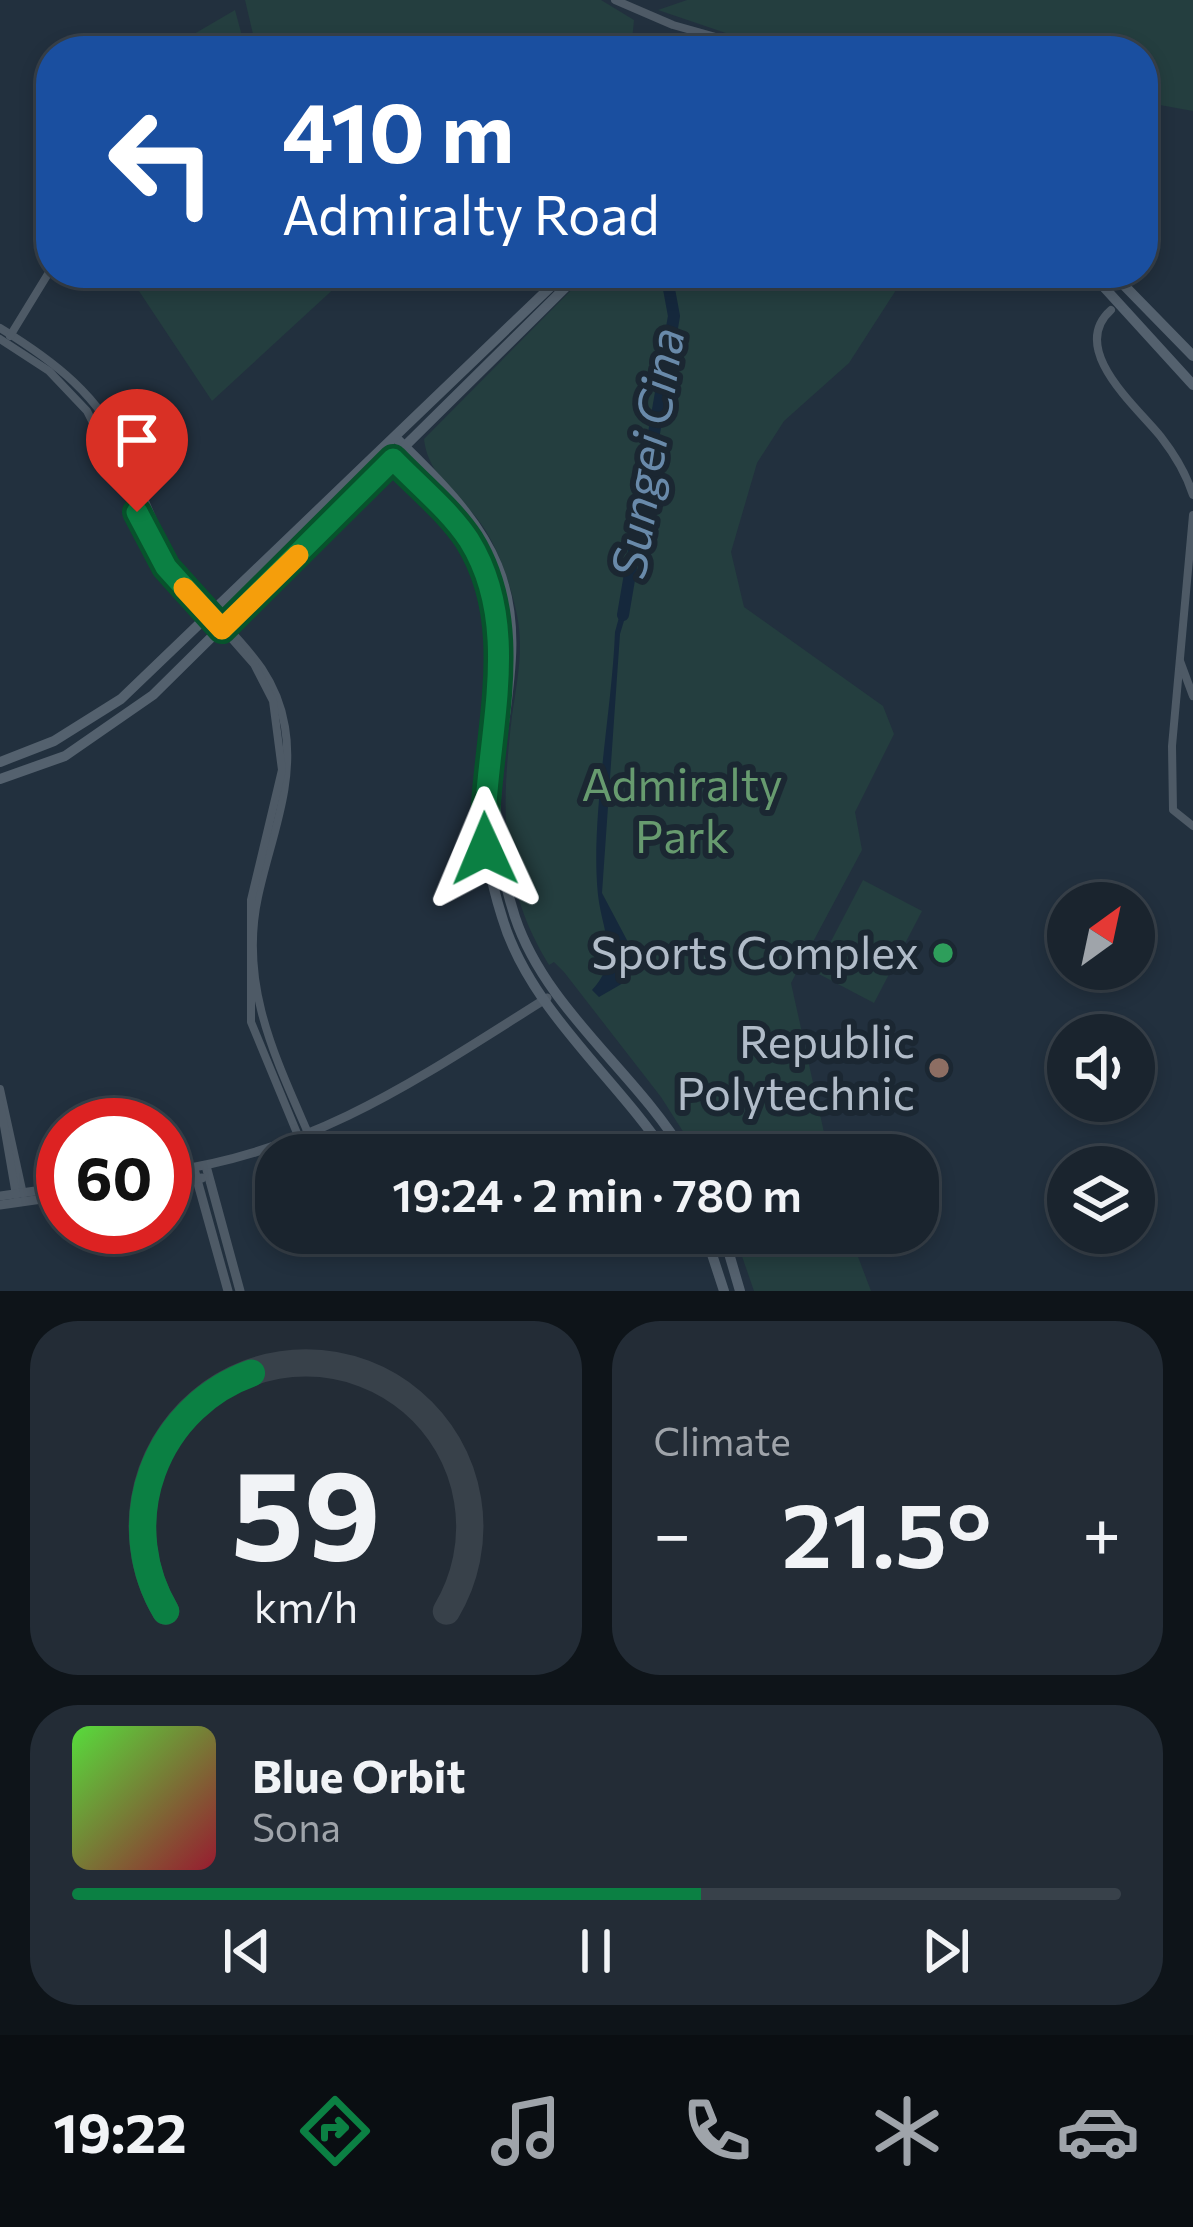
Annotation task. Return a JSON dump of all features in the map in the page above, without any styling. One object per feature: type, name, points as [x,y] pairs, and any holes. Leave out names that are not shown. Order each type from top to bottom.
[{"type":"main road","points":[[0,762],[54,741],[103,713],[549,288]]},
{"type":"main road","points":[[0,779],[65,756],[115,724],[225,627],[565,288]]},
{"type":"main road","points":[[1107,288],[1115,306],[1193,385]]},
{"type":"main road","points":[[1115,306],[1116,288]]},
{"type":"main road","points":[[1126,288],[1193,356]]},
{"type":"main road","points":[[1115,306],[1137,300]]},
{"type":"main road","points":[[395,436],[480,531],[511,611],[497,787],[498,848],[518,925],[551,995],[645,1096],[671,1134]]},
{"type":"main road","points":[[383,449],[467,537],[487,575],[500,654],[483,805],[485,849],[511,942],[652,1134]]},
{"type":"main road","points":[[712,1254],[724,1291]]},
{"type":"main road","points":[[729,1254],[740,1291]]},
{"type":"street","points":[[615,0],[655,19],[713,36]]},
{"type":"street","points":[[6,339],[39,288]]},
{"type":"street","points":[[1115,306],[1099,331],[1102,358],[1115,384],[1173,453],[1193,495]]},
{"type":"street","points":[[0,328],[6,339],[50,370],[87,411],[153,546],[254,664],[273,701],[282,770],[278,806],[250,900],[251,1022],[303,1134]]},
{"type":"street","points":[[1193,515],[1179,660],[1173,810],[1193,826]]},
{"type":"street","points":[[1179,660],[1193,696]]},
{"type":"street","points":[[310,1134],[386,1096],[551,995]]},
{"type":"street","points":[[0,1090],[20,1198]]},
{"type":"street","points":[[0,1103],[20,1198]]},
{"type":"street","points":[[192,1173],[208,1172],[255,1154]]},
{"type":"street","points":[[208,1172],[240,1291]]},
{"type":"street","points":[[195,1173],[228,1291]]},
{"type":"street","points":[[0,1201],[36,1195]]},
{"type":"green space","points":[[245,0],[601,0],[634,20],[632,36],[253,36]]},
{"type":"green space","points":[[687,0],[1193,0],[1193,111],[1158,105],[1158,36],[735,36],[658,10]]},
{"type":"green space","points":[[235,10],[242,36],[191,36]]},
{"type":"green space","points":[[137,288],[335,288],[212,401]]},
{"type":"green space","name":"Admiralty Park","points":[[573,288],[897,288],[849,363],[784,421],[757,463],[731,552],[744,607],[883,706],[894,734],[855,812],[862,850],[791,983],[824,1134],[685,1134],[564,972],[554,962],[549,965],[521,905],[508,844],[508,750],[520,653],[517,615],[490,538],[439,476],[424,439]]},
{"type":"green space","points":[[863,880],[922,911],[874,1003],[815,972]]},
{"type":"green space","points":[[741,1254],[857,1254],[871,1291],[754,1291]]},
{"type":"water","points":[[624,599],[630,601],[620,634],[602,893],[637,959],[625,982],[599,997],[592,990],[608,956],[598,895],[597,833],[615,632]]},
{"type":"waterway","name":"Sungei Cina","points":[[623,615],[674,316],[669,288]]},
{"type":"slow traffic","points":[[184,588],[222,629],[298,555]]},
{"type":"place","name":"Sports Complex","points":[[943,953]]},
{"type":"place","name":"Republic Polytechnic","points":[[939,1068]]},
{"type":"route","points":[[137,512],[166,567],[222,629],[393,459],[467,537],[487,575],[495,608],[500,654],[483,805],[485,849]]}]
